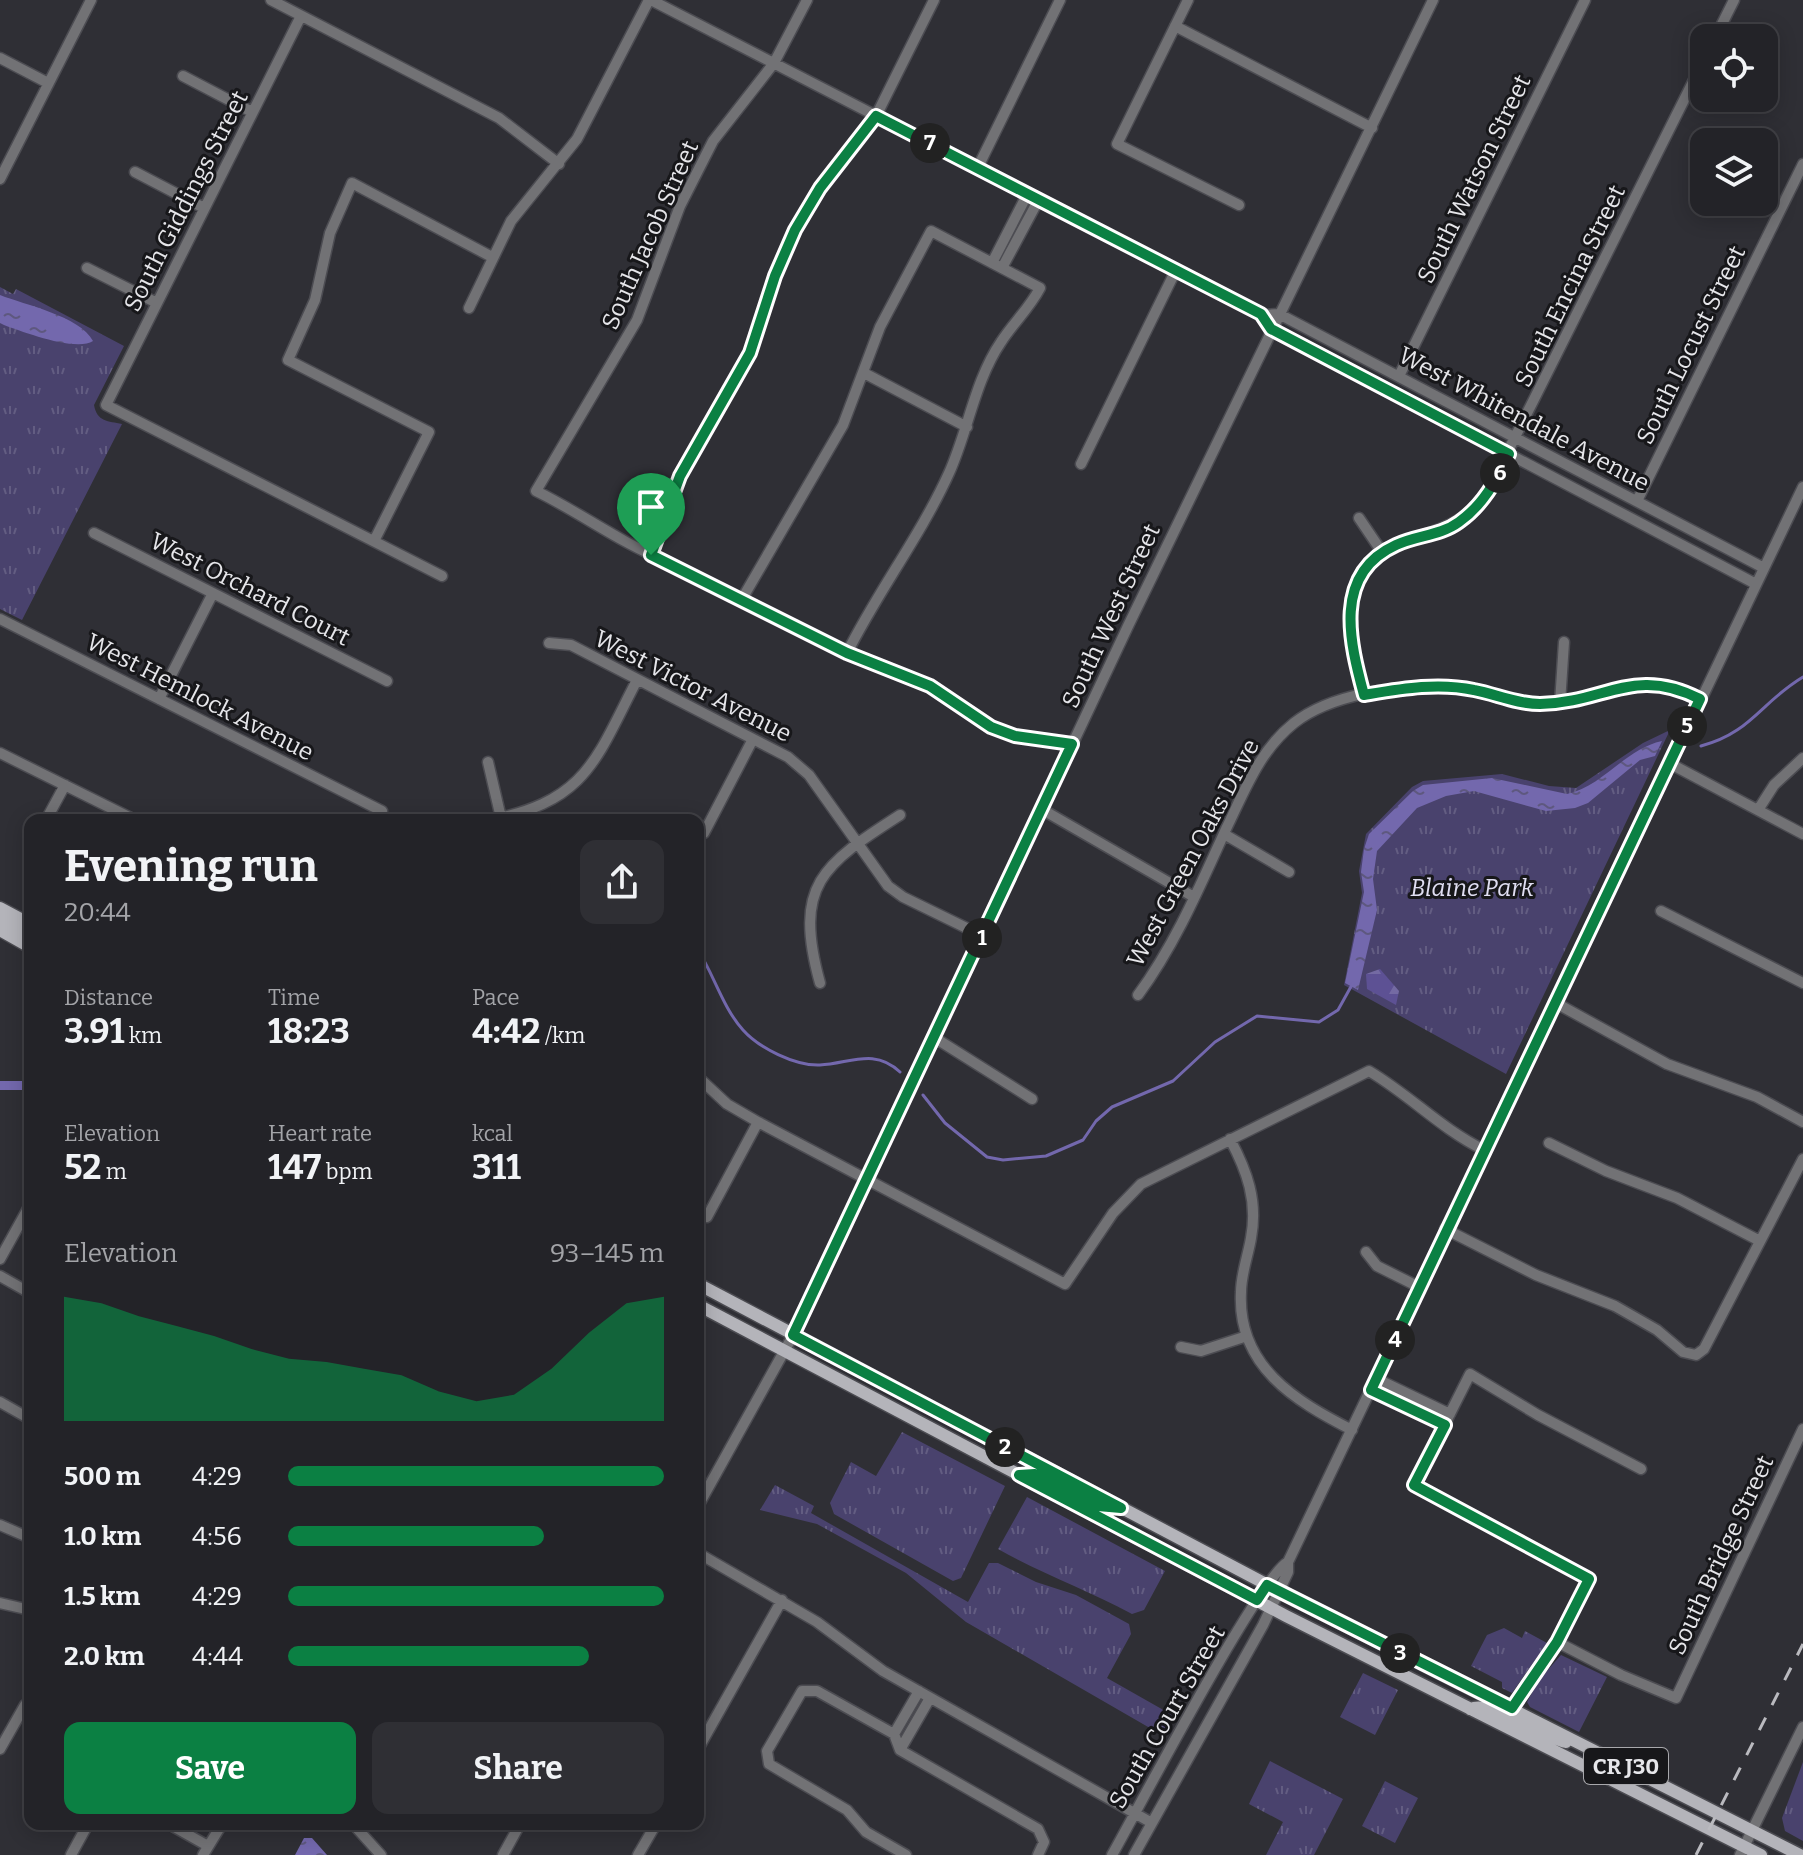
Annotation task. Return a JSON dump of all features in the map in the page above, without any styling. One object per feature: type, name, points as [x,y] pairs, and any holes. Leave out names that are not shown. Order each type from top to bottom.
[{"type":"main road","points":[[0,908],[24,921]]},
{"type":"main road","points":[[0,919],[24,932]]},
{"type":"main road","points":[[0,930],[24,944]]},
{"type":"main road","name":"CR J30","points":[[704,1287],[1273,1588],[1800,1855]]},
{"type":"main road","name":"CR J30","points":[[704,1308],[1271,1608],[1742,1851],[1761,1855]]},
{"type":"main road","points":[[1019,1475],[1035,1474],[1098,1506],[1121,1508]]},
{"type":"main road","points":[[1470,1709],[1488,1708],[1551,1738],[1586,1746]]},
{"type":"street","points":[[0,179],[91,0]]},
{"type":"street","points":[[271,0],[499,118],[559,164]]},
{"type":"street","points":[[469,308],[511,221],[559,164],[593,110],[650,0],[1263,315],[1279,314]]},
{"type":"street","name":"South Jacob Street","points":[[651,555],[618,541],[593,520],[536,491],[637,320],[680,206],[713,141],[774,63],[807,0]]},
{"type":"street","points":[[934,0],[876,116],[820,188],[795,230],[775,276],[750,353],[680,476],[651,555],[847,653],[930,686],[991,727],[1015,736],[1072,744]]},
{"type":"street","points":[[978,167],[1060,0]]},
{"type":"street","points":[[1188,0],[1117,144],[1239,205]]},
{"type":"street","name":"South West Street","points":[[704,1495],[785,1352],[1072,744],[1433,0]]},
{"type":"street","name":"South Watson Street","points":[[1399,376],[1585,0]]},
{"type":"street","points":[[1722,24],[1734,0]]},
{"type":"street","name":"South Giddings Street","points":[[301,16],[106,405],[374,541]]},
{"type":"street","points":[[1175,26],[1372,128]]},
{"type":"street","points":[[0,58],[48,83]]},
{"type":"street","points":[[183,76],[252,112]]},
{"type":"street","name":"South Encina Street","points":[[1382,552],[1408,540],[1437,534],[1464,518],[1484,499],[1517,439],[1690,88]]},
{"type":"street","name":"South Locust Street","points":[[1637,501],[1803,164]]},
{"type":"street","points":[[135,172],[204,208]]},
{"type":"street","points":[[442,576],[374,541],[429,432],[288,360],[315,300],[330,233],[352,183],[492,257]]},
{"type":"street","points":[[997,266],[1028,193]]},
{"type":"street","points":[[997,266],[1039,199]]},
{"type":"street","points":[[742,599],[818,471],[864,373],[880,327],[931,231],[1040,288],[1029,310],[1001,341],[988,367],[967,427],[926,517],[875,596],[847,653]]},
{"type":"street","points":[[87,268],[157,303]]},
{"type":"street","points":[[1081,464],[1176,270]]},
{"type":"street","name":"West Whitendale Avenue","points":[[1279,314],[1764,568]]},
{"type":"street","points":[[1263,315],[1271,329]]},
{"type":"street","name":"West Whitendale Avenue","points":[[1271,329],[1756,584]]},
{"type":"street","points":[[864,373],[967,427]]},
{"type":"street","name":"South Court Street","points":[[1134,1855],[1271,1608],[1278,1567],[1288,1562],[1377,1379],[1445,1229],[1803,487]]},
{"type":"street","points":[[1359,518],[1382,552],[1362,575],[1349,608],[1352,649],[1364,695]]},
{"type":"street","name":"West Orchard Court","points":[[94,533],[387,681]]},
{"type":"street","points":[[159,699],[213,593]]},
{"type":"street","name":"West Hemlock Avenue","points":[[0,619],[376,814]]},
{"type":"street","points":[[1560,703],[1564,642]]},
{"type":"street","name":"West Victor Avenue","points":[[549,643],[571,645],[788,757],[809,775],[888,886],[903,897],[983,936]]},
{"type":"street","points":[[513,814],[546,804],[583,777],[637,680]]},
{"type":"street","name":"West Green Oaks Drive","points":[[1138,995],[1166,953],[1255,769],[1274,741],[1296,721],[1318,709],[1364,695],[1443,686],[1473,689],[1508,700],[1560,703],[1636,683],[1670,685],[1700,699]]},
{"type":"street","points":[[704,833],[753,739]]},
{"type":"street","points":[[0,753],[123,814]]},
{"type":"street","points":[[1758,810],[1774,785],[1803,758]]},
{"type":"street","points":[[488,762],[495,814]]},
{"type":"street","points":[[1669,763],[1803,834]]},
{"type":"street","points":[[49,814],[65,785]]},
{"type":"street","points":[[1043,810],[1194,897]]},
{"type":"street","points":[[820,983],[809,928],[812,904],[824,873],[856,844],[900,815]]},
{"type":"street","points":[[1224,834],[1289,872]]},
{"type":"street","points":[[1661,911],[1803,983]]},
{"type":"street","points":[[1554,1002],[1667,1064],[1757,1097],[1803,1122]]},
{"type":"street","points":[[935,1038],[1032,1099]]},
{"type":"street","points":[[704,1083],[727,1104],[758,1122],[1065,1284],[1113,1213],[1141,1184],[1369,1071],[1407,1095],[1445,1130],[1484,1150]]},
{"type":"street","points":[[707,1217],[758,1122]]},
{"type":"street","points":[[1230,1139],[1245,1166],[1253,1194],[1254,1220],[1241,1292],[1247,1336],[1263,1368],[1277,1385],[1306,1406],[1352,1430]]},
{"type":"street","points":[[1549,1143],[1606,1171],[1677,1198],[1760,1241]]},
{"type":"street","points":[[1445,1229],[1536,1275],[1615,1306],[1657,1330],[1683,1352],[1696,1355],[1704,1349],[1803,1159]]},
{"type":"street","points":[[0,1259],[24,1216]]},
{"type":"street","points":[[1366,1252],[1377,1266],[1419,1287]]},
{"type":"street","points":[[0,1276],[24,1290]]},
{"type":"street","points":[[1181,1347],[1201,1351],[1247,1336]]},
{"type":"street","points":[[1512,1708],[1557,1642],[1589,1579],[1414,1485],[1470,1374],[1538,1415],[1641,1469]]},
{"type":"street","points":[[1377,1379],[1450,1414]]},
{"type":"street","points":[[1371,1390],[1445,1425]]},
{"type":"street","points":[[0,1402],[24,1416]]},
{"type":"street","name":"South Bridge Street","points":[[1557,1642],[1621,1675],[1676,1698],[1803,1429]]},
{"type":"street","points":[[0,1525],[24,1535]]},
{"type":"street","points":[[704,1556],[782,1600],[867,1661],[1152,1823]]},
{"type":"street","name":"South Court Street","points":[[1112,1855],[1257,1600],[1273,1588]]},
{"type":"street","points":[[704,1738],[782,1600]]},
{"type":"street","points":[[0,1603],[24,1609]]},
{"type":"street","points":[[906,1855],[866,1832],[849,1811],[773,1769],[766,1760],[767,1751],[799,1694],[806,1689],[817,1691],[894,1734],[900,1750],[1038,1829],[1044,1842],[1038,1855]]},
{"type":"street","points":[[894,1734],[919,1691]]},
{"type":"street","points":[[900,1750],[930,1698]]},
{"type":"street","points":[[0,1749],[24,1707]]},
{"type":"street","points":[[1742,1851],[1803,1727]]},
{"type":"street","points":[[71,1855],[85,1830]]},
{"type":"street","points":[[178,1830],[206,1850],[218,1830]]},
{"type":"street","points":[[358,1830],[381,1855]]},
{"type":"street","points":[[507,1853],[517,1830]]},
{"type":"street","points":[[638,1855],[653,1830]]},
{"type":"green space","points":[[0,287],[13,294],[16,289],[124,346],[94,405],[100,418],[122,424],[22,620],[0,609]]},
{"type":"green space","name":"Blaine Park","points":[[1670,730],[1506,1074],[1344,985],[1362,893],[1359,871],[1366,834],[1412,787],[1423,781],[1502,774],[1549,786],[1576,788],[1643,743]]},
{"type":"green space","points":[[1380,969],[1399,991],[1396,1005],[1367,989],[1366,974]]},
{"type":"green space","points":[[902,1432],[1005,1486],[961,1578],[953,1581],[834,1514],[830,1503],[851,1462],[876,1476]]},
{"type":"green space","points":[[775,1485],[814,1506],[811,1513],[968,1602],[989,1563],[998,1563],[1036,1582],[1076,1595],[1129,1624],[1131,1634],[1107,1678],[1174,1716],[1162,1735],[966,1622],[906,1573],[817,1524],[760,1510]]},
{"type":"green space","points":[[1027,1497],[1165,1571],[1144,1610],[1132,1614],[998,1549]]},
{"type":"green space","points":[[1504,1628],[1522,1638],[1525,1631],[1547,1643],[1512,1693],[1502,1688],[1502,1682],[1471,1666],[1487,1635]]},
{"type":"green space","points":[[1561,1655],[1607,1677],[1579,1732],[1530,1707],[1527,1702],[1539,1680]]},
{"type":"green space","points":[[1363,1673],[1398,1690],[1375,1735],[1340,1717]]},
{"type":"green space","points":[[1270,1761],[1343,1799],[1314,1855],[1266,1855],[1283,1822],[1249,1804]]},
{"type":"green space","points":[[1803,1762],[1803,1841],[1785,1831],[1782,1818]]},
{"type":"green space","points":[[1385,1781],[1418,1798],[1395,1843],[1362,1826]]},
{"type":"water","points":[[0,295],[64,318],[86,332],[93,341],[85,344],[62,343],[4,325],[0,323]]},
{"type":"water","points":[[1662,741],[1655,756],[1640,760],[1588,803],[1575,808],[1546,811],[1474,791],[1446,796],[1417,808],[1377,851],[1373,879],[1377,910],[1358,990],[1345,983],[1364,892],[1361,872],[1369,834],[1413,791],[1423,785],[1492,778],[1567,794],[1591,784],[1636,752]]},
{"type":"water","points":[[0,1081],[24,1081],[24,1090],[0,1090]]},
{"type":"water","points":[[304,1838],[312,1838],[327,1855],[295,1855]]},
{"type":"waterway","points":[[1701,746],[1744,725],[1803,677]]},
{"type":"waterway","points":[[704,961],[736,1021],[750,1037],[768,1049],[810,1065],[861,1059],[881,1060],[900,1072]]},
{"type":"waterway","points":[[923,1095],[945,1123],[987,1157],[1003,1160],[1046,1156],[1083,1140],[1096,1121],[1112,1107],[1173,1081],[1215,1042],[1257,1016],[1319,1022],[1338,1010],[1353,983]]},
{"type":"railway","points":[[1696,1855],[1803,1644]]},
{"type":"route","points":[[876,116],[1263,315],[1271,329],[1509,454],[1495,482],[1472,512],[1437,534],[1408,540],[1382,552],[1362,575],[1349,608],[1348,627],[1364,695],[1443,686],[1473,689],[1508,700],[1535,704],[1560,703],[1636,683],[1652,683],[1670,685],[1700,699],[1371,1390],[1445,1425],[1414,1485],[1589,1579],[1557,1642],[1512,1708],[1267,1585],[1257,1600],[1019,1475],[1035,1474],[1098,1506],[1121,1508],[793,1335],[1003,896],[1072,744],[1015,736],[991,727],[930,686],[847,653],[651,555],[680,476],[717,416],[750,353],[775,276],[795,230],[820,188],[876,116]]}]
